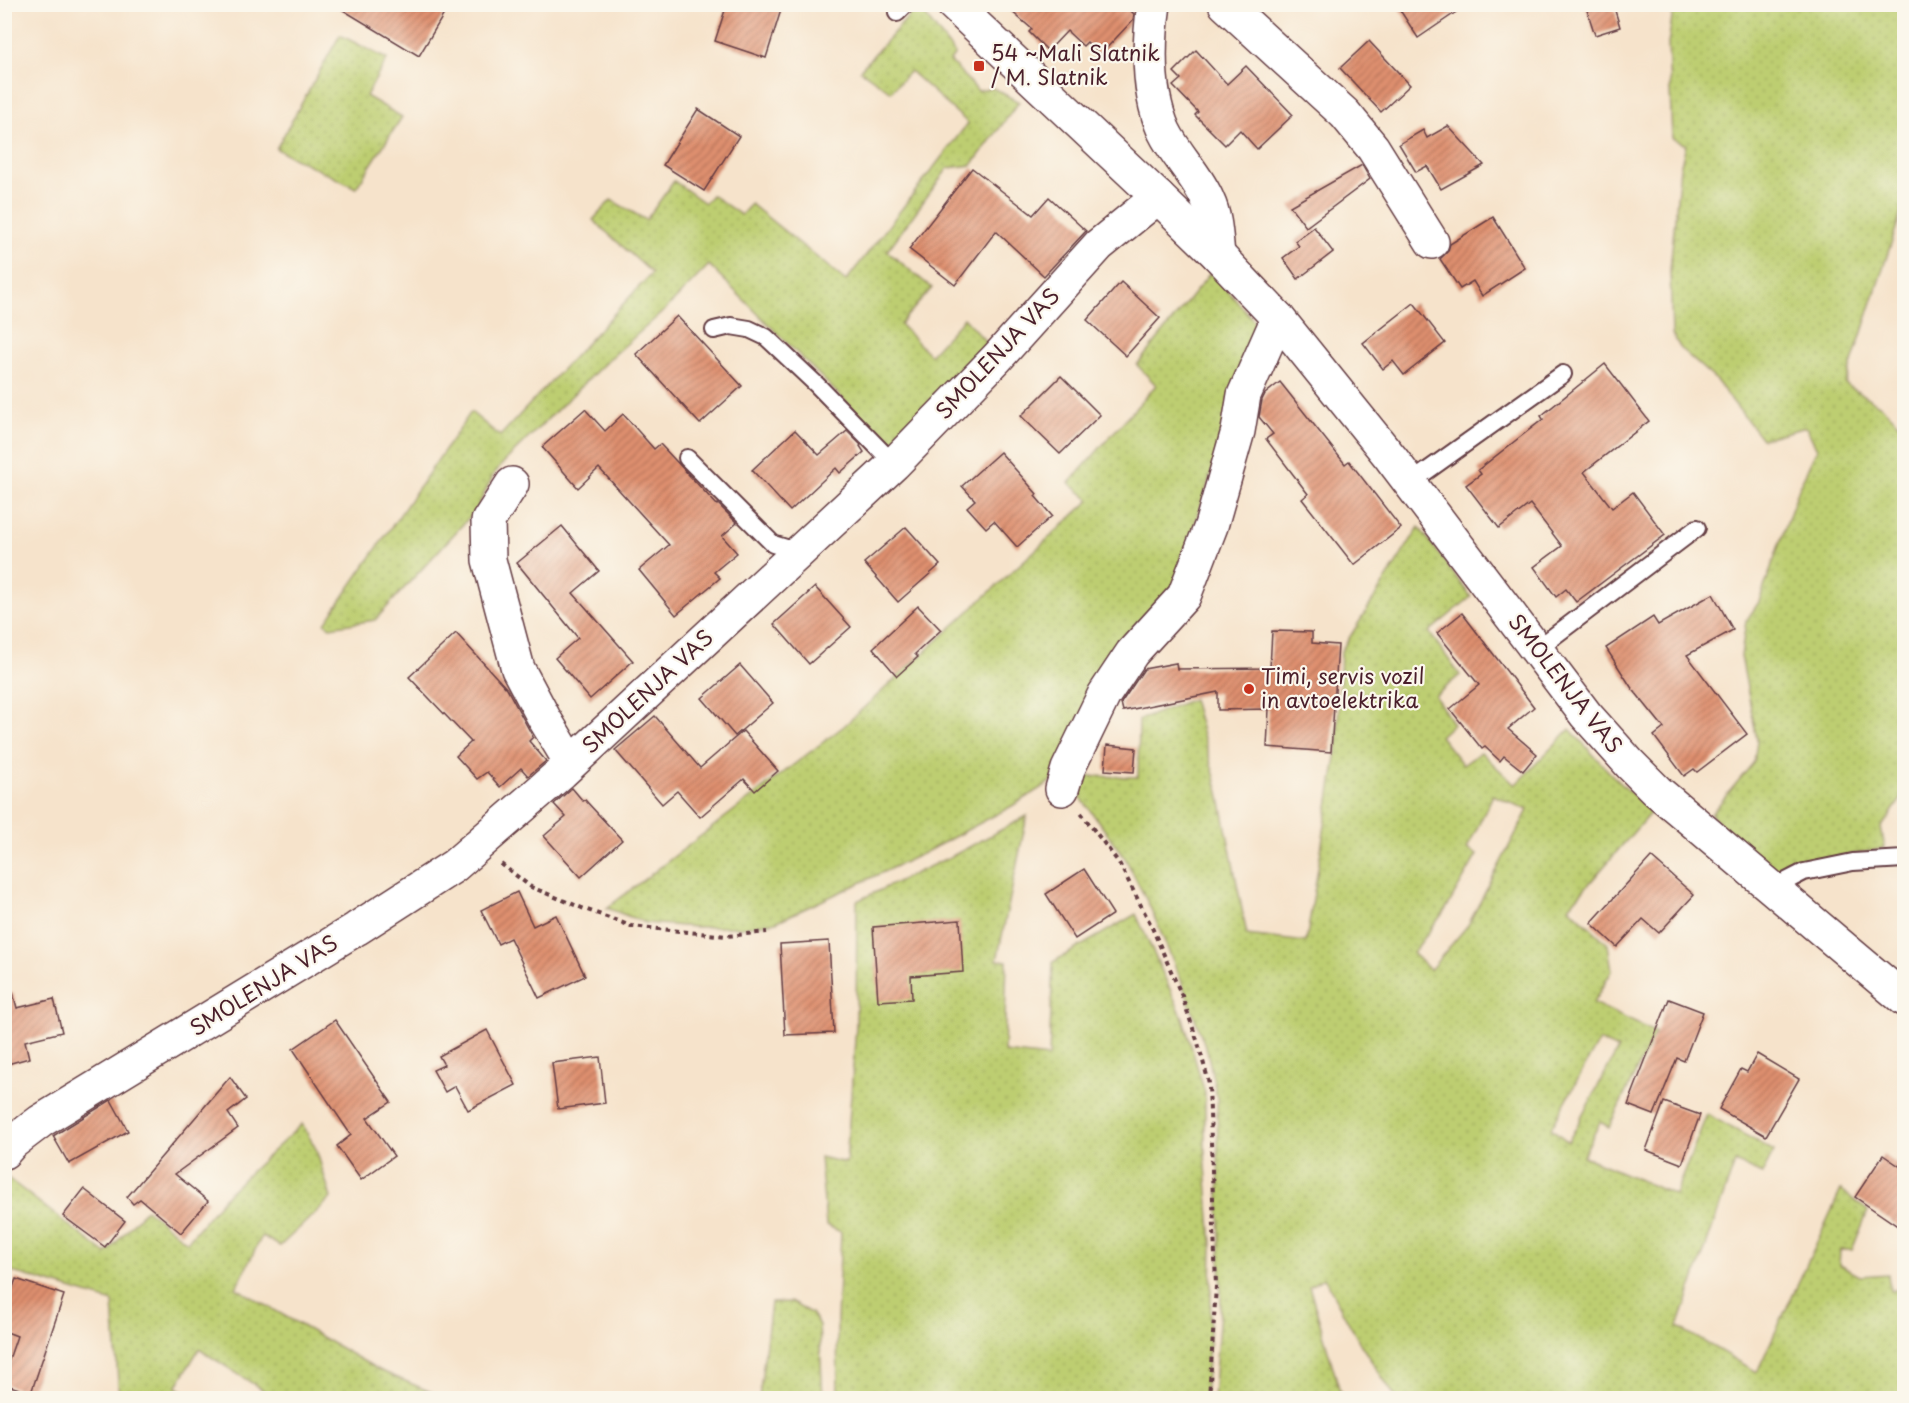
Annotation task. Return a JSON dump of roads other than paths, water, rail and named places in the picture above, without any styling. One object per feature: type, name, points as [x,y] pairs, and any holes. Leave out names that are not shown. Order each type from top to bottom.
[{"type":"street","points":[[953,4],[1158,197]]},
{"type":"street","points":[[1154,4],[1151,71],[1155,106],[1165,133],[1208,199],[1214,218],[1218,255]]},
{"type":"street","points":[[1225,4],[1345,114],[1373,148],[1432,242]]},
{"type":"street","name":"SMOLENJA VAS","points":[[4,1152],[41,1121],[356,929],[454,866],[571,763],[894,464],[997,358],[1099,245],[1158,197],[1278,318],[1410,483],[1580,708],[1630,764],[1657,791],[1905,999]]},
{"type":"street","points":[[1062,789],[1068,769],[1104,695],[1132,653],[1184,596],[1211,526],[1238,431],[1244,395],[1278,318]]},
{"type":"street","points":[[512,484],[488,521],[489,560],[518,669],[571,763]]},
{"type":"lane","points":[[714,330],[731,326],[749,328],[766,337],[817,385],[894,464]]},
{"type":"lane","points":[[1410,483],[1563,374]]},
{"type":"lane","points":[[687,458],[773,544],[799,552]]},
{"type":"lane","points":[[1537,650],[1697,528]]},
{"type":"lane","points":[[1773,888],[1804,872],[1853,862],[1905,859]]},
{"type":"place","name":"54 ~Mali Slatnik / M. Slatnik","points":[[979,66]]},
{"type":"place","name":"Timi, servis vozil in avtoelektrika","points":[[1249,689]]}]
